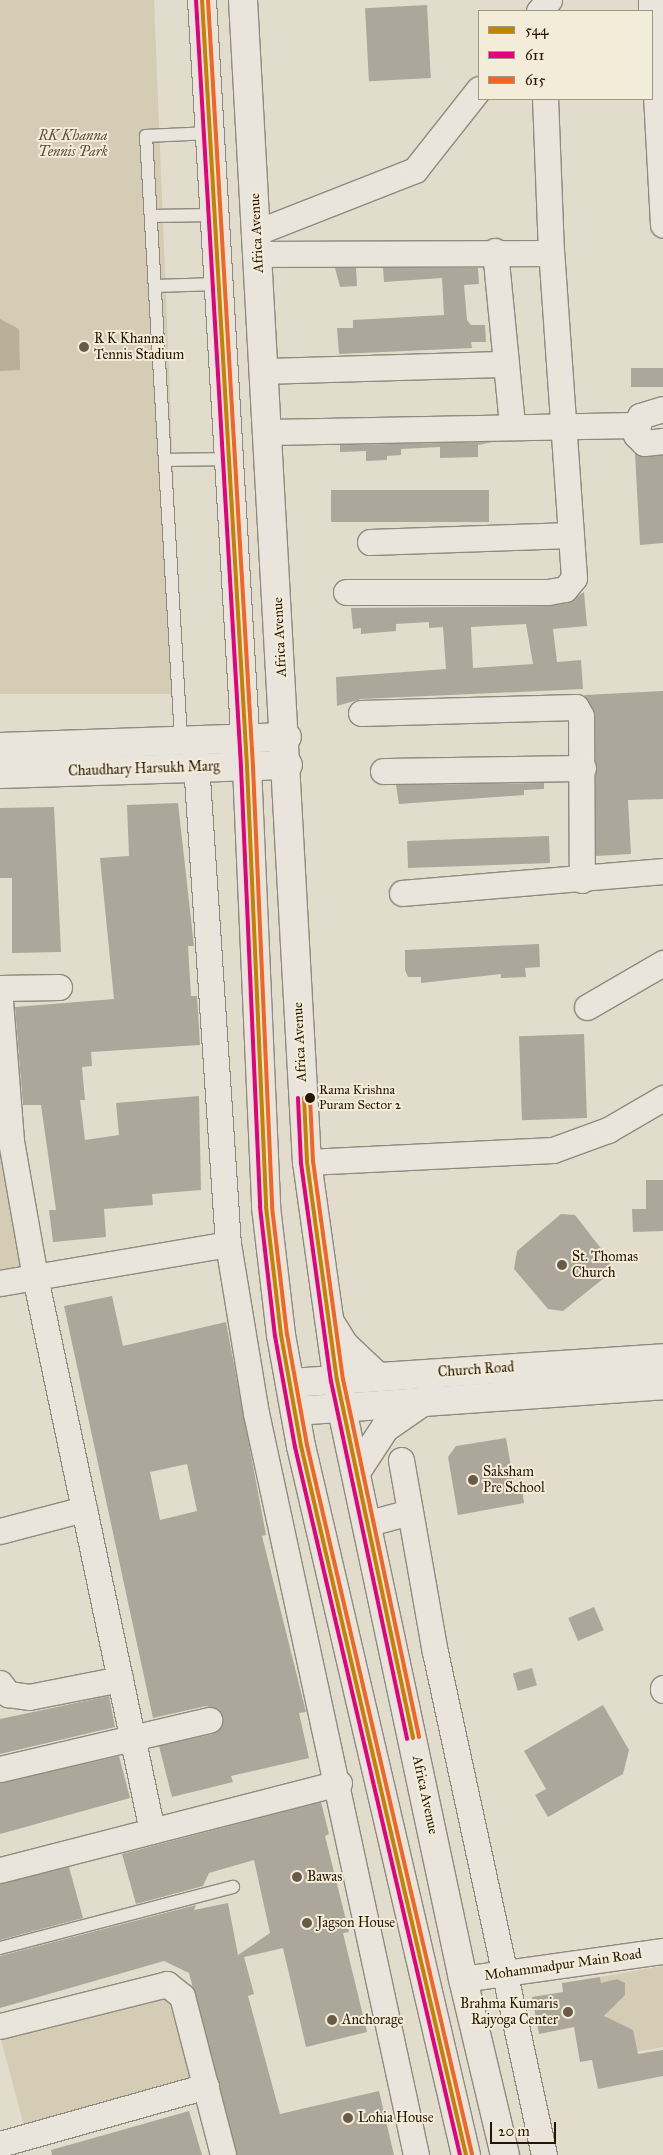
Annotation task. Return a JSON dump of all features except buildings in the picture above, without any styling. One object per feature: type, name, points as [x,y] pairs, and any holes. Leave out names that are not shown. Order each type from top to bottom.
[{"type":"main road","points":[[202,0],[246,737],[266,1207],[295,1411],[466,2155]]},
{"type":"main road","name":"Africa Avenue","points":[[243,0],[287,737],[292,878],[307,1162],[339,1393],[358,1468],[463,1980],[505,2155]]},
{"type":"main road","points":[[277,577],[293,607],[305,768],[308,838],[302,865],[292,878]]},
{"type":"main road","name":"Chaudhary Harsukh Marg","points":[[0,747],[287,737]]},
{"type":"main road","name":"Chaudhary Harsukh Marg","points":[[0,774],[288,765]]},
{"type":"main road","points":[[329,1321],[344,1345],[378,1377]]},
{"type":"main road","name":"Church Road","points":[[295,1411],[378,1377],[663,1358]]},
{"type":"main road","name":"Church Road","points":[[290,1383],[339,1393],[427,1399],[663,1385]]},
{"type":"main road","points":[[358,1468],[385,1428],[427,1399]]},
{"type":"street","points":[[538,10],[549,0]]},
{"type":"street","points":[[653,43],[663,225]]},
{"type":"street","points":[[258,243],[415,170],[478,90]]},
{"type":"street","points":[[346,592],[558,591],[574,578],[551,252],[545,100]]},
{"type":"street","points":[[258,243],[551,252]]},
{"type":"street","points":[[495,251],[512,424]]},
{"type":"street","points":[[264,371],[505,364]]},
{"type":"street","points":[[663,409],[643,413],[636,425],[641,442],[663,441]]},
{"type":"street","points":[[269,432],[512,424],[636,425]]},
{"type":"street","points":[[370,542],[571,535]]},
{"type":"street","points":[[361,713],[573,706],[581,716],[583,768],[582,880]]},
{"type":"street","points":[[188,739],[196,767],[228,1244],[256,1412],[339,1783],[416,2155]]},
{"type":"street","points":[[383,771],[583,768]]},
{"type":"street","points":[[402,892],[582,880],[663,872]]},
{"type":"street","points":[[587,1006],[663,963]]},
{"type":"street","points":[[0,988],[59,987]]},
{"type":"street","points":[[0,1001],[6,1142],[152,1831]]},
{"type":"street","points":[[307,1162],[553,1150],[608,1130],[663,1098]]},
{"type":"street","points":[[0,1283],[228,1244]]},
{"type":"street","points":[[401,1460],[504,1973],[544,2155]]},
{"type":"street","points":[[0,1531],[84,1509]]},
{"type":"street","points":[[369,1523],[410,1512]]},
{"type":"street","points":[[0,1683],[8,1694],[29,1697],[120,1679]]},
{"type":"street","points":[[0,1769],[133,1741],[209,1720]]},
{"type":"street","points":[[0,1870],[339,1783]]},
{"type":"street","name":"Mohammadpur Main Road","points":[[463,1980],[663,1951]]},
{"type":"street","points":[[0,2026],[167,1984],[182,1996],[223,2155]]},
{"type":"street","points":[[0,2144],[206,2086]]},
{"type":"lane","points":[[188,739],[165,460],[146,136],[210,133]]},
{"type":"lane","points":[[151,216],[214,215]]},
{"type":"lane","points":[[154,286],[218,284]]},
{"type":"lane","points":[[165,460],[228,459]]},
{"type":"lane","points":[[0,1948],[233,1887]]},
{"type":"green space","name":"R K Khanna Tennis Stadium","points":[[0,0],[154,0],[182,694],[0,694]]},
{"type":"green space","points":[[0,1148],[22,1270],[0,1274]]},
{"type":"green space","points":[[663,1966],[663,2047],[613,2056],[600,1977]]},
{"type":"green space","points":[[167,1991],[192,2083],[24,2128],[0,2036]]},
{"type":"shaded area","points":[[0,319],[19,329],[20,370],[0,371]]},
{"type":"transit line","name":"611","points":[[196,0],[241,767],[260,1207],[275,1336],[295,1447],[460,2155]]},
{"type":"transit line","name":"544","points":[[202,0],[247,767],[266,1207],[281,1335],[301,1446],[466,2155]]},
{"type":"transit line","name":"615","points":[[208,0],[253,767],[272,1207],[287,1334],[307,1445],[472,2154]]},
{"type":"transit line","name":"611","points":[[298,1098],[301,1163],[331,1381],[407,1739]]},
{"type":"transit line","name":"544","points":[[304,1098],[307,1162],[337,1380],[413,1738]]},
{"type":"transit line","name":"615","points":[[310,1098],[313,1161],[343,1379],[419,1737]]},
{"type":"place","name":"R K Khanna Tennis Stadium","points":[[84,347]]},
{"type":"place","name":"Rama Krishna Puram Sector 2","points":[[310,1098]]},
{"type":"place","name":"St. Thomas Church","points":[[562,1265]]},
{"type":"place","name":"Saksham Pre School","points":[[473,1480]]},
{"type":"place","name":"Bawas","points":[[297,1877]]},
{"type":"place","name":"Jagson House","points":[[307,1923]]},
{"type":"place","name":"Brahma Kumaris Rajyoga Center","points":[[568,2012]]},
{"type":"place","name":"Anchorage","points":[[332,2020]]},
{"type":"place","name":"Lohia House","points":[[348,2118]]},
{"type":"park label","name":"RK Khanna Tennis Park","points":[[73,144]]}]
